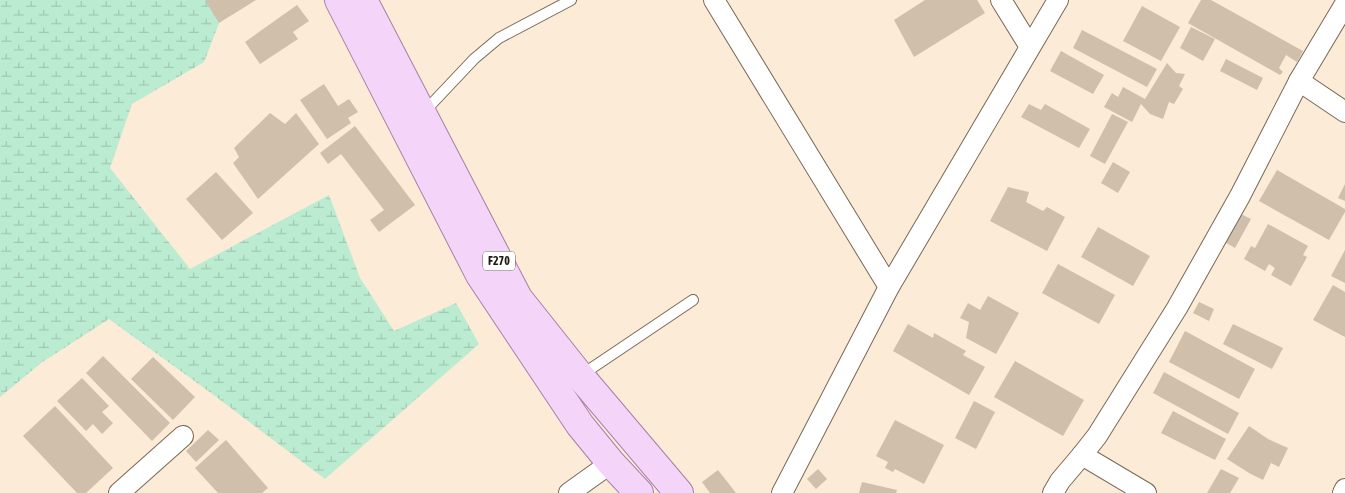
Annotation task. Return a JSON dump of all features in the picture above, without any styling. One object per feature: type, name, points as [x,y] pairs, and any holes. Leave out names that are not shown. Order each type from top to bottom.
[{"type":"main road","name":"F270","points":[[339,0],[480,275],[580,425],[639,493]]},
{"type":"main road","name":"F270","points":[[363,0],[518,298],[580,376],[679,493]]},
{"type":"street","points":[[714,0],[889,287]]},
{"type":"street","points":[[1001,0],[1030,48]]},
{"type":"street","points":[[782,493],[889,287],[1058,0]]},
{"type":"street","points":[[1053,493],[1060,481],[1098,436],[1177,308],[1240,196],[1299,81],[1345,4]]},
{"type":"street","points":[[1299,81],[1345,112]]},
{"type":"street","points":[[119,493],[183,436]]},
{"type":"street","points":[[1082,455],[1146,493]]},
{"type":"street","points":[[569,493],[611,463]]},
{"type":"lane","points":[[422,115],[474,58],[499,38],[571,0]]},
{"type":"lane","points":[[580,376],[693,300]]},
{"type":"green space","points":[[0,0],[228,0],[204,62],[132,104],[110,168],[190,269],[329,195],[360,278],[394,331],[456,303],[479,344],[325,479],[109,319],[41,363],[0,397]]},
{"type":"building","points":[[205,0],[256,0],[219,23]]},
{"type":"building","points":[[925,0],[977,0],[985,13],[914,57],[894,20]]},
{"type":"building","points":[[1201,0],[1211,0],[1303,51],[1297,62],[1286,55],[1279,68],[1283,72],[1280,75],[1188,23]]},
{"type":"building","points":[[297,5],[309,21],[293,32],[298,39],[260,64],[245,42]]},
{"type":"building","points":[[1142,6],[1180,27],[1161,61],[1123,41]]},
{"type":"building","points":[[1191,27],[1215,39],[1203,61],[1180,48]]},
{"type":"building","points":[[1082,30],[1157,69],[1147,87],[1073,48]]},
{"type":"building","points":[[1061,51],[1104,75],[1093,94],[1050,71]]},
{"type":"building","points":[[1226,59],[1263,78],[1257,90],[1220,71]]},
{"type":"building","points":[[1167,63],[1176,73],[1185,74],[1179,86],[1183,89],[1174,104],[1169,102],[1163,119],[1150,114],[1141,104],[1132,122],[1104,107],[1112,93],[1118,97],[1123,87],[1145,99]]},
{"type":"building","points":[[324,84],[338,106],[349,99],[358,112],[348,118],[351,123],[327,139],[300,100]]},
{"type":"building","points":[[1029,104],[1041,110],[1045,104],[1090,129],[1079,148],[1021,117]]},
{"type":"building","points":[[270,113],[285,124],[296,113],[319,144],[258,199],[233,163],[239,157],[234,148]]},
{"type":"building","points":[[1112,114],[1128,122],[1105,164],[1090,156]]},
{"type":"building","points":[[355,126],[415,205],[379,232],[370,220],[384,210],[341,154],[328,164],[320,153]]},
{"type":"building","points":[[1113,162],[1130,172],[1118,193],[1101,183]]},
{"type":"building","points":[[1277,170],[1345,209],[1329,240],[1259,201]]},
{"type":"building","points":[[216,172],[253,213],[222,240],[186,199]]},
{"type":"building","points":[[1345,184],[1345,201],[1338,198]]},
{"type":"building","points":[[1008,187],[1029,192],[1026,202],[1043,211],[1047,207],[1065,217],[1047,251],[990,221]]},
{"type":"building","points":[[1239,213],[1251,219],[1235,248],[1223,241]]},
{"type":"building","points":[[1268,224],[1308,246],[1303,255],[1307,257],[1291,286],[1271,275],[1275,268],[1269,264],[1265,271],[1244,259],[1251,246],[1255,248]]},
{"type":"building","points":[[1098,227],[1150,256],[1133,286],[1081,257]]},
{"type":"building","points":[[1345,250],[1345,283],[1331,276]]},
{"type":"building","points":[[1058,264],[1115,295],[1099,324],[1042,293]]},
{"type":"building","points":[[1333,285],[1345,292],[1345,337],[1313,320]]},
{"type":"building","points":[[988,296],[1019,313],[996,354],[966,338],[969,322],[960,318],[968,303],[980,310]]},
{"type":"building","points":[[1199,302],[1214,309],[1209,321],[1193,313]]},
{"type":"building","points":[[908,324],[933,338],[934,333],[966,351],[963,355],[985,367],[969,395],[893,351]]},
{"type":"building","points":[[1233,324],[1283,348],[1272,369],[1223,344]]},
{"type":"building","points":[[1185,331],[1255,369],[1239,399],[1169,362]]},
{"type":"building","points":[[103,356],[170,423],[152,441],[86,373]]},
{"type":"building","points":[[153,357],[195,397],[173,420],[131,379]]},
{"type":"building","points":[[1015,361],[1084,400],[1063,436],[994,397]]},
{"type":"building","points":[[1164,372],[1239,413],[1228,434],[1153,393]]},
{"type":"building","points":[[82,378],[109,406],[102,412],[113,423],[102,434],[93,424],[86,431],[57,401]]},
{"type":"building","points":[[974,401],[995,412],[976,449],[955,438]]},
{"type":"building","points":[[55,406],[113,468],[86,493],[77,493],[23,436]]},
{"type":"building","points":[[1173,411],[1226,439],[1215,460],[1161,433]]},
{"type":"building","points":[[895,420],[944,445],[924,484],[895,469],[893,472],[885,468],[888,462],[876,456]]},
{"type":"building","points":[[1249,426],[1268,439],[1288,448],[1279,467],[1271,463],[1263,480],[1227,459]]},
{"type":"building","points":[[208,430],[219,440],[196,462],[186,451]]},
{"type":"building","points":[[226,440],[268,488],[262,493],[218,493],[195,468]]},
{"type":"building","points":[[818,469],[827,479],[816,489],[807,479]]},
{"type":"building","points":[[1221,469],[1239,478],[1230,493],[1207,493]]},
{"type":"building","points":[[718,470],[736,493],[710,493],[702,482]]},
{"type":"building","points":[[862,482],[897,490],[896,493],[859,493]]}]
